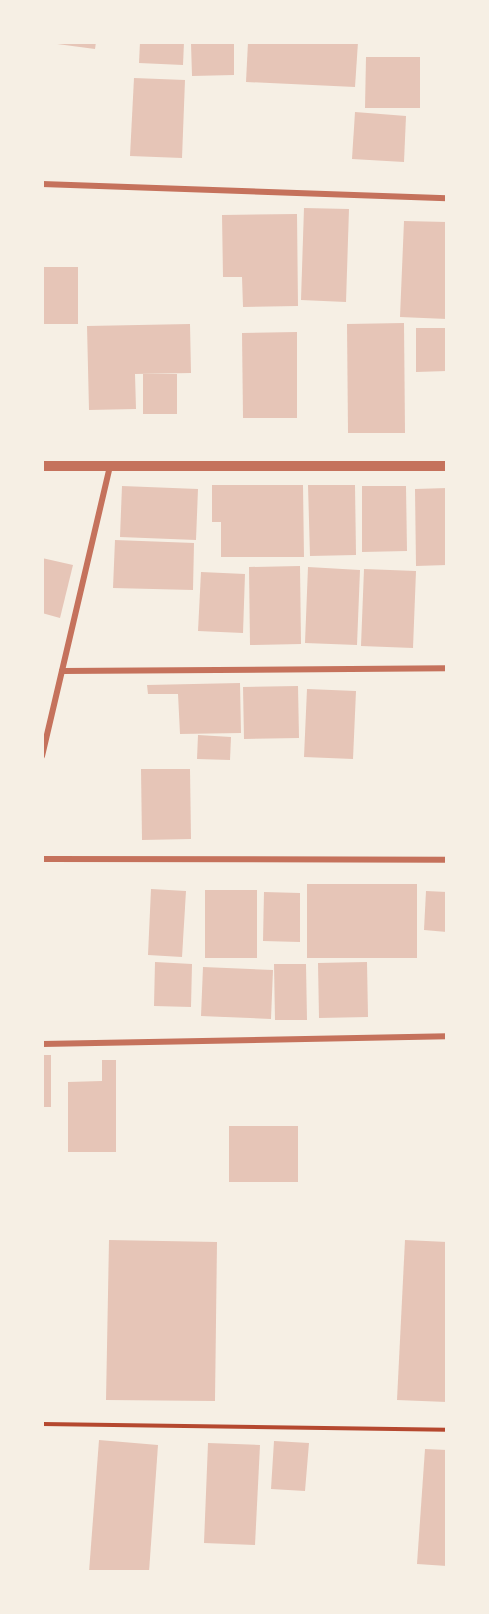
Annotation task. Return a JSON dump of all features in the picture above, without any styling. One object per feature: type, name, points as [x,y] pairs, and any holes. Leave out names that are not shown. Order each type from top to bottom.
[{"type":"street","points":[[42,184],[447,197]]},
{"type":"street","points":[[42,466],[447,466]]},
{"type":"street","points":[[42,756],[110,466]]},
{"type":"street","points":[[62,670],[447,668]]},
{"type":"street","points":[[42,859],[447,860]]},
{"type":"street","points":[[42,1044],[447,1036]]},
{"type":"path","points":[[42,1424],[447,1430]]},
{"type":"building","points":[[42,42],[96,42],[95,49]]},
{"type":"building","points":[[140,42],[184,42],[183,65],[139,63]]},
{"type":"building","points":[[248,42],[358,42],[355,87],[246,82]]},
{"type":"building","points":[[191,44],[234,44],[234,75],[192,76]]},
{"type":"building","points":[[366,57],[420,57],[420,108],[365,108]]},
{"type":"building","points":[[134,78],[185,80],[182,158],[130,156]]},
{"type":"building","points":[[355,112],[406,116],[404,162],[352,159]]},
{"type":"building","points":[[304,208],[349,209],[346,302],[301,300]]},
{"type":"building","points":[[297,214],[298,306],[243,307],[242,277],[223,277],[222,215]]},
{"type":"building","points":[[404,221],[447,222],[447,319],[400,317]]},
{"type":"building","points":[[42,267],[78,267],[78,324],[42,324]]},
{"type":"building","points":[[404,323],[405,433],[348,433],[347,324]]},
{"type":"building","points":[[190,324],[191,373],[135,374],[136,409],[89,410],[87,326]]},
{"type":"building","points":[[416,328],[447,328],[447,371],[416,372]]},
{"type":"building","points":[[297,332],[297,418],[243,418],[242,333]]},
{"type":"building","points":[[143,374],[177,374],[177,414],[143,414]]},
{"type":"building","points":[[212,485],[303,485],[304,557],[221,557],[221,522],[212,522]]},
{"type":"building","points":[[308,485],[355,485],[356,555],[310,556]]},
{"type":"building","points":[[122,486],[198,489],[196,540],[120,537]]},
{"type":"building","points":[[362,486],[406,486],[407,551],[362,552]]},
{"type":"building","points":[[447,488],[447,565],[416,566],[415,489]]},
{"type":"building","points":[[115,540],[194,543],[193,590],[113,588]]},
{"type":"building","points":[[42,558],[73,565],[60,618],[42,613]]},
{"type":"building","points":[[300,566],[301,644],[250,645],[249,567]]},
{"type":"building","points":[[308,567],[360,570],[357,645],[305,643]]},
{"type":"building","points":[[364,569],[416,571],[413,648],[361,646]]},
{"type":"building","points":[[201,572],[245,574],[243,633],[198,631]]},
{"type":"building","points":[[240,683],[241,733],[180,734],[178,694],[148,694],[147,685]]},
{"type":"building","points":[[298,686],[299,738],[244,739],[243,687]]},
{"type":"building","points":[[307,689],[356,691],[353,759],[304,757]]},
{"type":"building","points":[[198,735],[231,737],[230,760],[197,759]]},
{"type":"building","points":[[141,769],[190,769],[191,839],[142,840]]},
{"type":"building","points":[[307,884],[417,884],[417,958],[307,958]]},
{"type":"building","points":[[151,889],[186,891],[182,957],[148,955]]},
{"type":"building","points":[[205,890],[257,890],[257,958],[205,958]]},
{"type":"building","points":[[426,891],[447,892],[447,932],[424,930]]},
{"type":"building","points":[[264,892],[300,893],[300,942],[263,941]]},
{"type":"building","points":[[155,962],[192,964],[191,1007],[154,1006]]},
{"type":"building","points":[[367,962],[368,1017],[319,1018],[318,963]]},
{"type":"building","points":[[274,964],[306,964],[307,1020],[275,1020]]},
{"type":"building","points":[[203,967],[273,970],[271,1019],[201,1016]]},
{"type":"building","points":[[42,1055],[51,1055],[51,1107],[42,1107]]},
{"type":"building","points":[[102,1060],[116,1060],[116,1152],[68,1152],[68,1082],[102,1081]]},
{"type":"building","points":[[229,1126],[298,1126],[298,1182],[229,1182]]},
{"type":"building","points":[[109,1240],[217,1242],[215,1401],[106,1400]]},
{"type":"building","points":[[405,1240],[447,1242],[447,1402],[397,1400]]},
{"type":"building","points":[[99,1440],[158,1445],[149,1572],[89,1572]]},
{"type":"building","points":[[274,1441],[309,1443],[305,1491],[271,1489]]},
{"type":"building","points":[[208,1443],[260,1445],[255,1545],[204,1543]]},
{"type":"building","points":[[425,1449],[447,1450],[447,1566],[417,1564]]}]
